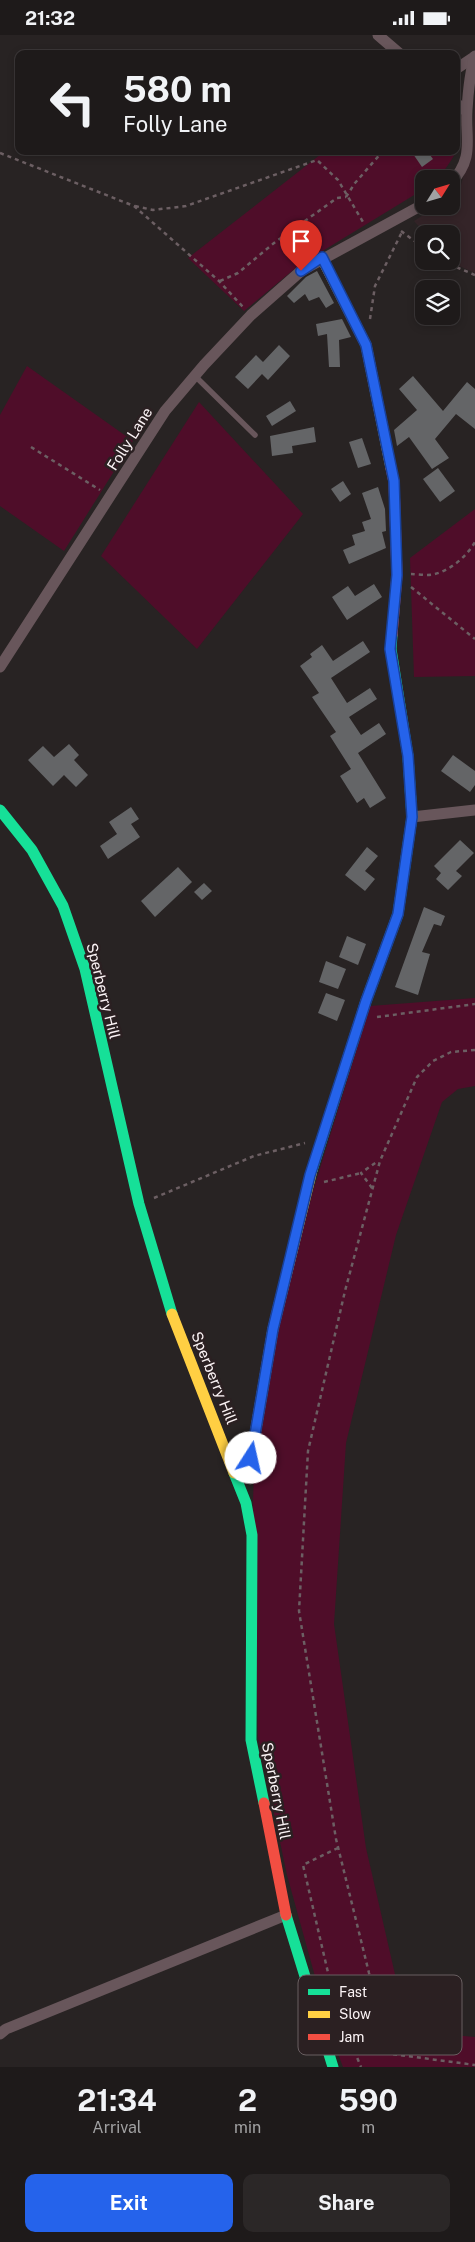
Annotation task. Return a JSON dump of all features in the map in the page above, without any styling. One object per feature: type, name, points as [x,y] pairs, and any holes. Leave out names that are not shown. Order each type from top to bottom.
[{"type":"street","points":[[378,35],[395,50]]},
{"type":"street","points":[[460,66],[475,56]]},
{"type":"street","points":[[460,175],[470,148],[466,111],[475,56]]},
{"type":"street","points":[[460,106],[466,111]]},
{"type":"street","name":"Folly Lane","points":[[0,667],[111,498],[165,411],[195,376],[251,315],[301,271],[322,257],[415,209]]},
{"type":"street","points":[[251,1458],[273,1329],[309,1185],[321,1138],[366,1001],[398,914],[412,817],[408,756],[390,649],[397,575],[394,481],[366,345],[322,257]]},
{"type":"street","name":"Sperberry Hill","points":[[0,810],[11,821],[32,850],[63,906],[85,969],[139,1204],[171,1311],[246,1503],[252,1535],[250,1740],[286,1915],[305,1975]]},
{"type":"street","points":[[412,817],[475,810]]},
{"type":"street","points":[[0,2033],[286,1915]]},
{"type":"street","name":"Sperberry Hill","points":[[329,2055],[333,2067]]},
{"type":"lane","points":[[195,376],[255,435]]},
{"type":"path","points":[[0,153],[134,206],[153,210],[186,206],[317,160],[338,181],[368,233]]},
{"type":"path","points":[[346,197],[355,183],[380,155]]},
{"type":"path","points":[[219,281],[238,273],[274,243],[337,198],[346,197]]},
{"type":"path","points":[[134,206],[219,281],[251,315]]},
{"type":"path","points":[[383,225],[402,232],[415,241]]},
{"type":"path","points":[[366,345],[375,286],[402,232]]},
{"type":"path","points":[[460,269],[475,275]]},
{"type":"path","points":[[31,447],[111,498]]},
{"type":"path","points":[[397,575],[435,574],[453,565],[470,551],[475,542]]},
{"type":"path","points":[[397,575],[475,639]]},
{"type":"path","points":[[371,1017],[475,1004]]},
{"type":"path","points":[[370,1975],[338,1848],[299,1611],[308,1451],[380,1161],[417,1077],[433,1061],[450,1052],[475,1050]]},
{"type":"path","points":[[139,1204],[254,1156],[321,1138]]},
{"type":"path","points":[[309,1185],[361,1173],[380,1161]]},
{"type":"path","points":[[361,1173],[372,1188]]},
{"type":"path","points":[[329,1975],[304,1865],[338,1848]]},
{"type":"path","points":[[356,2055],[361,2067]]},
{"type":"path","points":[[400,2055],[475,2065]]},
{"type":"shaded area","points":[[475,97],[475,273],[460,266],[460,225],[418,225],[414,221],[423,215],[460,215],[460,188],[471,148]]},
{"type":"shaded area","points":[[320,155],[454,155],[444,170],[415,170],[415,194],[298,266],[244,311],[188,258]]},
{"type":"shaded area","points":[[27,366],[133,441],[64,551],[0,506],[0,415]]},
{"type":"shaded area","points":[[199,402],[303,514],[197,649],[101,556]]},
{"type":"shaded area","points":[[475,509],[475,676],[414,677],[410,558]]},
{"type":"shaded area","points":[[475,998],[475,1086],[458,1089],[442,1102],[396,1235],[346,1443],[334,1624],[366,1848],[395,1975],[315,1975],[287,1875],[258,1737],[253,1503],[254,1464],[278,1330],[313,1191],[370,1006]]},
{"type":"shaded area","points":[[462,2036],[475,2037],[475,2067],[343,2067],[338,2055],[462,2055]]},
{"type":"building","points":[[414,155],[430,155],[433,159],[422,167]]},
{"type":"building","points":[[317,271],[334,303],[326,308],[319,297],[309,301],[305,294],[294,303],[287,296],[306,277]]},
{"type":"building","points":[[342,319],[351,337],[339,340],[340,367],[329,367],[327,334],[318,336],[316,324]]},
{"type":"building","points":[[279,345],[290,356],[268,380],[262,374],[248,389],[235,377],[256,355],[263,362]]},
{"type":"building","points":[[413,376],[443,411],[467,382],[475,389],[475,429],[456,414],[435,439],[449,458],[432,469],[409,437],[397,446],[394,430],[417,410],[399,389]]},
{"type":"building","points":[[290,401],[296,411],[272,426],[266,416]]},
{"type":"building","points":[[314,427],[316,442],[292,446],[293,453],[272,456],[270,436]]},
{"type":"building","points":[[362,438],[371,464],[358,468],[349,442]]},
{"type":"building","points":[[438,468],[455,491],[440,502],[423,479]]},
{"type":"building","points":[[343,481],[351,494],[340,502],[331,489]]},
{"type":"building","points":[[378,487],[385,509],[386,531],[382,532],[386,548],[349,564],[343,550],[355,545],[352,535],[365,531],[362,522],[371,519],[362,493]]},
{"type":"building","points":[[374,584],[382,597],[347,620],[332,597],[348,586],[355,596]]},
{"type":"building","points":[[363,641],[370,652],[331,678],[347,703],[370,688],[377,699],[349,717],[361,735],[379,723],[386,734],[358,753],[386,798],[370,808],[364,798],[357,803],[340,776],[351,769],[330,736],[336,732],[312,697],[319,693],[300,666],[312,657],[310,654],[322,645],[333,661]]},
{"type":"building","points":[[69,744],[79,755],[74,760],[88,775],[76,787],[64,775],[53,786],[28,760],[43,746],[54,757]]},
{"type":"building","points":[[453,755],[475,771],[475,785],[470,792],[441,771]]},
{"type":"building","points":[[131,807],[139,819],[131,824],[140,837],[108,859],[100,846],[117,834],[109,822]]},
{"type":"building","points":[[460,840],[474,853],[456,871],[462,876],[448,890],[436,879],[441,873],[434,866]]},
{"type":"building","points":[[367,847],[378,856],[365,871],[375,879],[365,891],[345,875]]},
{"type":"building","points":[[178,867],[192,882],[155,917],[141,901]]},
{"type":"building","points":[[204,883],[212,891],[202,900],[194,892]]},
{"type":"building","points":[[424,907],[445,916],[441,926],[434,924],[422,952],[430,954],[418,995],[395,987]]},
{"type":"building","points":[[347,936],[366,944],[358,965],[339,957]]},
{"type":"building","points":[[326,961],[346,969],[338,989],[319,982]]},
{"type":"building","points":[[326,993],[345,1000],[337,1021],[318,1013]]},
{"type":"traffic: fast","points":[[312,1170],[366,1001],[398,914],[412,817],[408,756],[391,649],[392,635]]},
{"type":"traffic: fast","points":[[0,810],[32,850],[63,906],[85,969],[139,1204],[172,1314]]},
{"type":"traffic: fast","points":[[234,1473],[246,1503],[252,1535],[251,1740],[264,1803]]},
{"type":"traffic: fast","points":[[286,1915],[305,1975]]},
{"type":"traffic: fast","points":[[329,2055],[333,2067]]},
{"type":"traffic: slow","points":[[322,258],[366,345],[391,468]]},
{"type":"traffic: slow","points":[[251,1458],[273,1329],[312,1170]]},
{"type":"traffic: slow","points":[[172,1314],[234,1473]]},
{"type":"traffic: jam","points":[[391,468],[394,482],[397,575],[392,635]]},
{"type":"traffic: jam","points":[[264,1803],[286,1915]]},
{"type":"route","points":[[251,1458],[273,1329],[310,1175],[357,1034],[366,1001],[398,914],[412,817],[408,756],[390,649],[397,575],[394,481],[366,345],[322,257],[301,271]]}]
